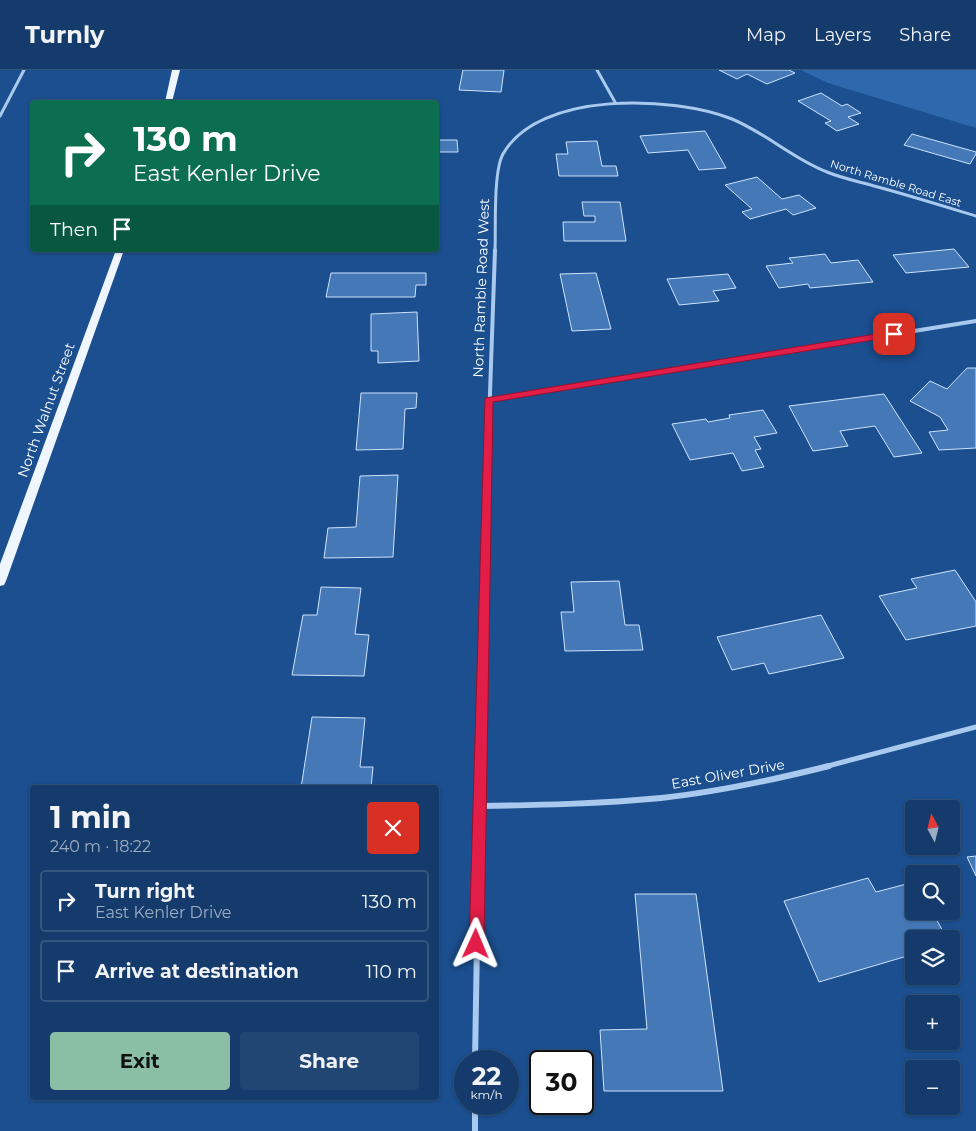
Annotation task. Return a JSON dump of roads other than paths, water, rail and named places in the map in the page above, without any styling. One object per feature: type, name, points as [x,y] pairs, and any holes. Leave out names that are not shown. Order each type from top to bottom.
[{"type":"main road","points":[[168,100],[176,70]]},
{"type":"main road","name":"North Walnut Street","points":[[0,581],[119,252]]},
{"type":"street","points":[[0,116],[24,70]]},
{"type":"street","points":[[597,70],[615,102]]},
{"type":"street","name":"North Ramble Road East","points":[[615,102],[662,104],[720,114],[744,125],[824,171],[976,216]]},
{"type":"street","name":"North Ramble Road West","points":[[475,1050],[478,806],[488,400],[498,176],[504,151],[525,132],[552,118],[590,106],[615,102]]},
{"type":"street","points":[[488,400],[976,321]]},
{"type":"street","name":"East Oliver Drive","points":[[478,806],[604,803],[662,798],[719,790],[777,779],[976,727]]},
{"type":"street","points":[[474,1131],[475,1115]]}]
